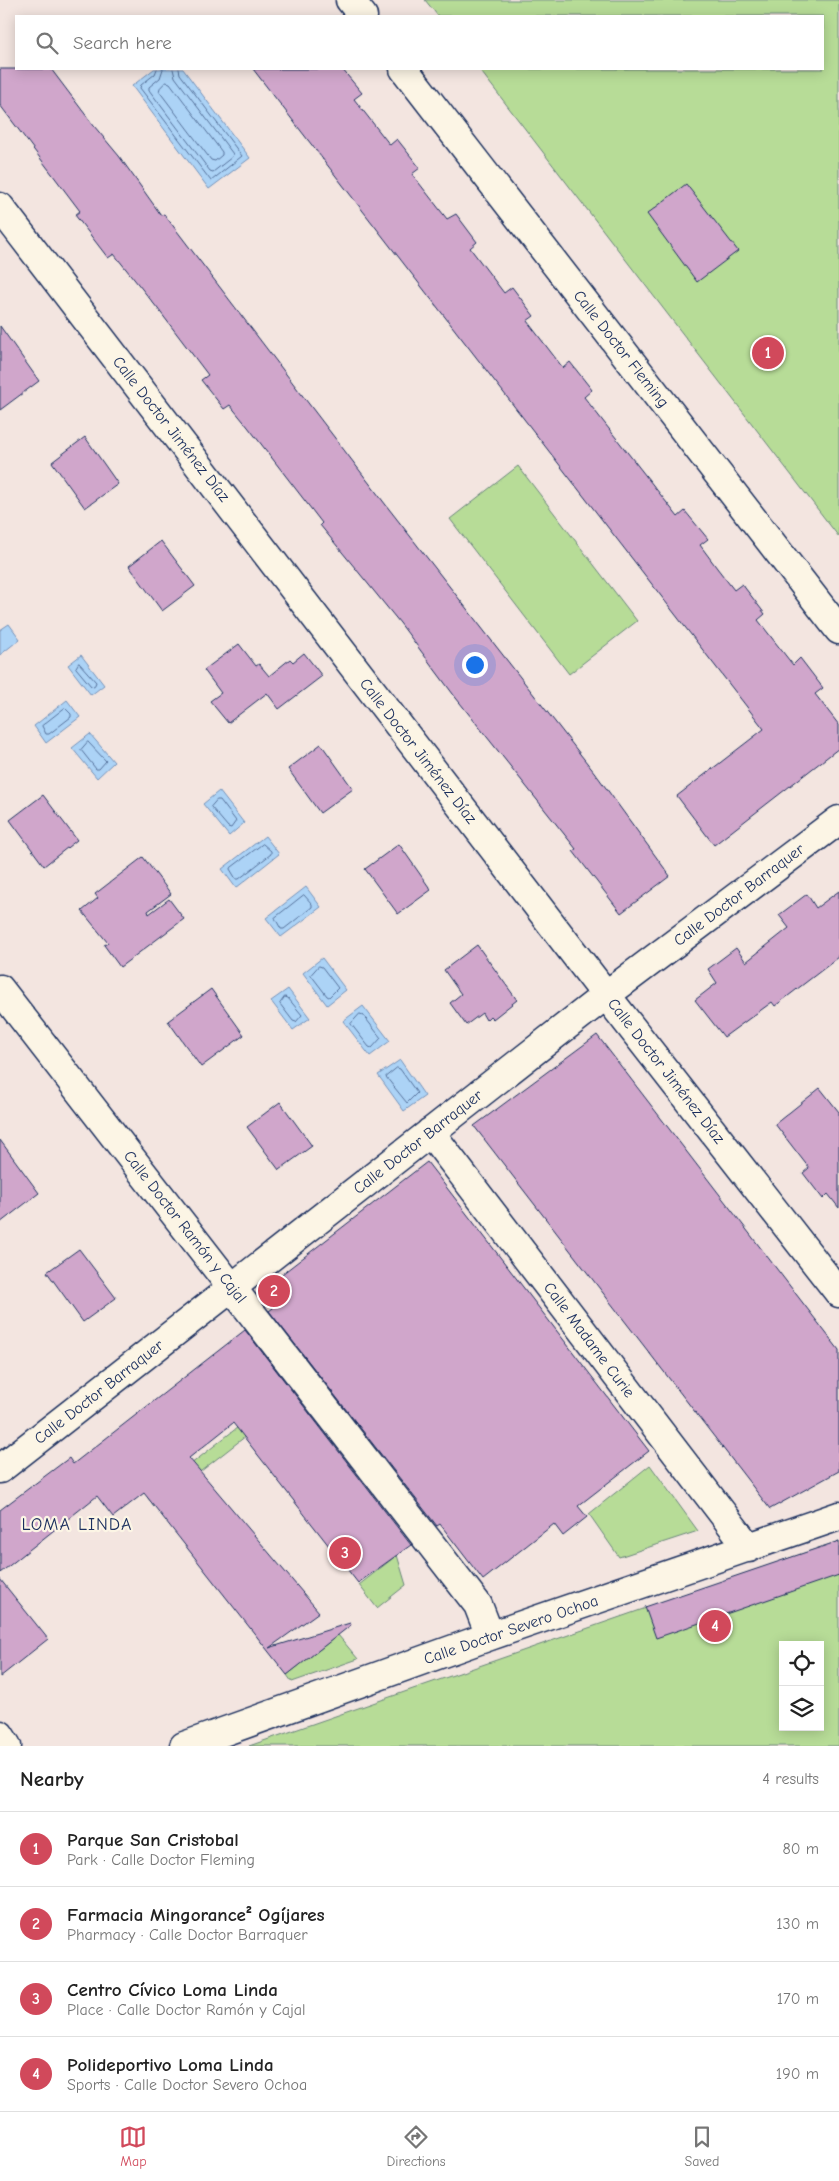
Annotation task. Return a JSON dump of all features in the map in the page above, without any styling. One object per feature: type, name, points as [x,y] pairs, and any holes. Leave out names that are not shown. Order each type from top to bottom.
[{"type":"street","points":[[350,0],[362,15]]},
{"type":"street","name":"Calle Doctor Fleming","points":[[405,70],[839,630]]},
{"type":"street","name":"Calle Doctor Jiménez Díaz","points":[[0,207],[606,995],[839,1292]]},
{"type":"street","name":"Calle Doctor Barraquer","points":[[0,1469],[233,1289],[606,995],[839,820]]},
{"type":"street","name":"Calle Doctor Ramón y Cajal","points":[[0,989],[478,1604],[490,1636]]},
{"type":"street","name":"Calle Madame Curie","points":[[430,1132],[749,1548]]},
{"type":"street","name":"Calle Doctor Severo Ochoa","points":[[184,1746],[490,1636],[839,1516]]},
{"type":"street","points":[[0,1735],[7,1746]]},
{"type":"green space","points":[[425,0],[839,0],[839,537],[480,70],[824,70],[824,15],[437,15]]},
{"type":"green space","points":[[518,466],[637,621],[569,674],[450,519]]},
{"type":"green space","points":[[280,1394],[287,1404],[155,1507],[148,1498]]},
{"type":"green space","points":[[650,1465],[698,1531],[619,1557],[589,1514]]},
{"type":"green space","points":[[839,1541],[839,1746],[249,1746]]},
{"type":"green space","points":[[397,1555],[406,1585],[377,1608],[359,1585]]},
{"type":"green space","points":[[338,1635],[358,1659],[292,1682],[287,1675]]},
{"type":"water","points":[[153,70],[184,70],[250,158],[209,189],[132,86]]},
{"type":"water","points":[[9,624],[20,639],[0,655],[0,630]]},
{"type":"water","points":[[81,655],[104,685],[91,695],[68,665]]},
{"type":"water","points":[[67,700],[80,717],[46,743],[34,726]]},
{"type":"water","points":[[90,734],[114,762],[97,778],[72,748]]},
{"type":"water","points":[[219,791],[244,823],[229,836],[203,804]]},
{"type":"water","points":[[265,836],[279,854],[236,888],[222,869]]},
{"type":"water","points":[[306,887],[321,907],[281,937],[266,918]]},
{"type":"water","points":[[322,958],[346,990],[327,1005],[303,973]]},
{"type":"water","points":[[288,989],[310,1018],[293,1030],[271,1001]]},
{"type":"water","points":[[363,1006],[390,1041],[370,1056],[343,1021]]},
{"type":"water","points":[[400,1060],[425,1096],[404,1111],[378,1075]]},
{"type":"building","points":[[0,69],[52,70],[119,156],[161,215],[164,214],[389,509],[598,777],[670,876],[621,913],[573,851],[576,849],[456,698],[400,623],[320,525],[322,523],[248,427],[230,405],[224,409],[201,380],[208,375],[114,254],[108,258],[75,215],[80,211],[0,105]]},
{"type":"building","points":[[254,70],[343,70],[362,93],[354,99],[390,145],[397,139],[420,168],[412,174],[447,219],[456,214],[477,242],[470,248],[504,293],[512,287],[534,316],[527,321],[563,368],[570,362],[592,390],[584,397],[678,517],[685,511],[708,539],[700,545],[734,590],[742,584],[765,614],[758,620],[793,665],[800,658],[823,688],[815,694],[839,725],[839,748],[714,845],[677,796],[764,729]]},
{"type":"building","points":[[686,184],[738,251],[697,282],[647,214]]},
{"type":"building","points":[[0,326],[39,381],[0,410]]},
{"type":"building","points":[[85,437],[118,484],[85,508],[52,462]]},
{"type":"building","points":[[161,541],[195,586],[162,611],[129,566]]},
{"type":"building","points":[[239,644],[256,666],[259,664],[269,676],[290,659],[293,662],[304,653],[322,676],[279,709],[267,693],[228,723],[210,701],[221,693],[204,670]]},
{"type":"building","points":[[321,744],[353,789],[320,813],[288,769]]},
{"type":"building","points":[[43,795],[77,840],[44,866],[10,820]]},
{"type":"building","points":[[399,844],[431,890],[398,914],[365,869]]},
{"type":"building","points":[[143,857],[171,894],[148,911],[149,914],[169,899],[184,919],[120,967],[104,945],[108,943],[82,911],[98,898],[95,894]]},
{"type":"building","points":[[839,891],[839,957],[775,1006],[772,1002],[724,1037],[695,1000],[717,983],[708,969],[736,948],[746,962],[789,928],[779,915],[807,894],[816,908]]},
{"type":"building","points":[[477,945],[517,1000],[493,1019],[490,1016],[486,1020],[482,1013],[466,1025],[450,1003],[461,994],[444,970]]},
{"type":"building","points":[[211,989],[244,1035],[201,1067],[168,1021]]},
{"type":"building","points":[[597,1035],[839,1350],[839,1471],[770,1509],[474,1126]]},
{"type":"building","points":[[820,1088],[839,1112],[839,1208],[828,1194],[823,1199],[803,1173],[809,1168],[775,1124]]},
{"type":"building","points":[[280,1102],[312,1146],[279,1170],[247,1127]]},
{"type":"building","points":[[0,1140],[39,1193],[0,1223]]},
{"type":"building","points":[[427,1162],[649,1451],[578,1506],[587,1517],[563,1536],[554,1524],[483,1580],[440,1524],[437,1526],[269,1311],[273,1308],[260,1291]]},
{"type":"building","points":[[79,1249],[116,1298],[83,1322],[47,1272]]},
{"type":"building","points":[[245,1330],[411,1545],[358,1583],[233,1423],[189,1458],[319,1612],[269,1648],[350,1623],[351,1625],[287,1675],[144,1493],[113,1517],[97,1496],[0,1573],[0,1510],[69,1458],[73,1464]]},
{"type":"building","points":[[839,1541],[839,1575],[656,1638],[645,1607]]},
{"type":"building","points":[[0,1579],[48,1639],[0,1677]]},
{"type":"place","name":"Parque San Cristobal","points":[[768,353]]},
{"type":"place","name":"Farmacia Mingorance² Ogíjares","points":[[274,1291]]},
{"type":"place","name":"Centro Cívico Loma Linda","points":[[345,1553]]},
{"type":"place","name":"Polideportivo Loma Linda","points":[[715,1626]]},
{"type":"district","name":"LOMA LINDA","points":[[77,1524]]}]
